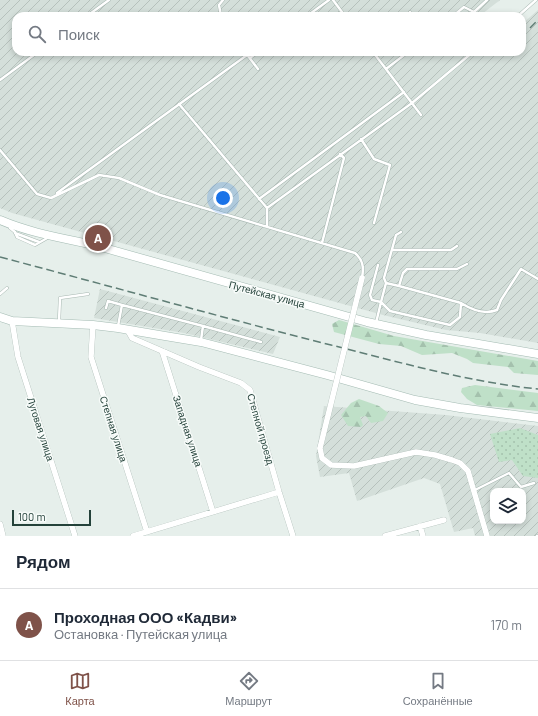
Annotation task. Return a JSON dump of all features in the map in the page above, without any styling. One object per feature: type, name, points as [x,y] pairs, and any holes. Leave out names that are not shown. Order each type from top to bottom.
[{"type":"main road","name":"Путейская улица","points":[[2,221],[51,236],[94,245],[228,284],[376,324],[426,335],[538,354]]},
{"type":"main road","points":[[0,317],[12,321],[93,325],[127,329],[201,342],[327,375],[414,400],[460,408],[538,418]]},
{"type":"street","points":[[362,278],[320,448],[322,458],[331,465],[354,466],[416,452],[435,455],[460,463],[468,471],[487,536]]},
{"type":"street","name":"Луговая улица","points":[[12,321],[18,357],[75,536]]},
{"type":"street","name":"Степная улица","points":[[93,325],[91,357],[147,532]]},
{"type":"street","points":[[127,329],[132,338],[162,351]]},
{"type":"street","name":"Степной проезд","points":[[162,351],[241,383],[250,390],[279,492]]},
{"type":"street","name":"Западная улица","points":[[162,351],[214,512]]},
{"type":"street","points":[[133,536],[279,492],[293,536]]},
{"type":"street","points":[[385,536],[444,520]]},
{"type":"street","points":[[0,524],[4,536]]},
{"type":"street","points":[[420,526],[423,536]]},
{"type":"lane","points":[[92,12],[109,0]]},
{"type":"lane","points":[[220,12],[219,5],[223,0]]},
{"type":"lane","points":[[312,12],[329,0]]},
{"type":"lane","points":[[333,0],[342,12]]},
{"type":"lane","points":[[458,12],[464,7],[474,12],[487,0]]},
{"type":"lane","points":[[522,12],[536,0]]},
{"type":"lane","points":[[0,80],[33,56]]},
{"type":"lane","points":[[51,198],[246,56]]},
{"type":"lane","points":[[248,56],[258,69]]},
{"type":"lane","points":[[376,56],[422,115]]},
{"type":"lane","points":[[386,70],[403,56]]},
{"type":"lane","points":[[267,208],[412,103],[468,56]]},
{"type":"lane","points":[[259,198],[404,92]]},
{"type":"lane","points":[[179,104],[267,208],[267,227]]},
{"type":"lane","points":[[361,139],[374,159],[390,165],[374,223]]},
{"type":"lane","points":[[0,150],[38,194],[51,198],[99,175],[120,178],[160,196],[355,252],[361,258],[363,263],[364,270],[362,278]]},
{"type":"lane","points":[[322,243],[344,158],[340,154]]},
{"type":"lane","points":[[2,221],[15,232],[39,242],[51,236]]},
{"type":"lane","points":[[376,324],[386,283],[384,278],[396,235],[401,232]]},
{"type":"lane","points":[[392,250],[451,250],[457,246]]},
{"type":"lane","points":[[399,286],[403,274],[407,269],[457,269],[467,264]]},
{"type":"lane","points":[[378,265],[370,295],[372,300],[381,302],[390,311],[450,325],[460,317],[461,303]]},
{"type":"lane","points":[[386,283],[461,303],[469,308],[488,314],[497,310],[500,300],[521,269],[538,279]]},
{"type":"lane","points":[[0,294],[7,288]]},
{"type":"lane","points":[[59,323],[60,298],[88,294]]},
{"type":"lane","points":[[106,308],[108,301],[262,342]]},
{"type":"lane","points":[[118,328],[122,305]]},
{"type":"lane","points":[[201,342],[203,326]]},
{"type":"lane","points":[[473,491],[509,473],[521,487],[534,483]]},
{"type":"shaded area","points":[[0,0],[500,0],[485,12],[12,12],[12,56],[526,56],[526,20],[538,10],[538,343],[480,333],[446,330],[383,315],[12,213],[0,208]]},
{"type":"shaded area","points":[[100,289],[280,337],[273,354],[184,333],[94,318]]},
{"type":"shaded area","points":[[324,406],[446,415],[538,426],[538,536],[475,536],[473,528],[454,532],[440,484],[424,478],[357,501],[349,473],[320,477],[316,456]]},
{"type":"green space","points":[[339,320],[394,336],[538,361],[538,375],[514,373],[508,367],[473,363],[452,353],[422,355],[401,346],[379,344],[334,332],[332,324]]},
{"type":"green space","points":[[475,385],[538,393],[538,411],[477,405],[467,399],[461,392],[462,388]]},
{"type":"green space","points":[[359,399],[379,406],[388,413],[383,421],[371,423],[366,416],[360,417],[363,425],[361,427],[348,426],[341,415],[351,403]]},
{"type":"green space","points":[[520,428],[538,435],[538,478],[523,476],[512,460],[499,462],[490,434]]},
{"type":"railway","points":[[530,28],[538,20]]},
{"type":"railway","points":[[0,257],[248,324],[408,365],[486,382],[538,389]]},
{"type":"place","name":"Проходная ООО «Кадви»","points":[[98,238]]}]
